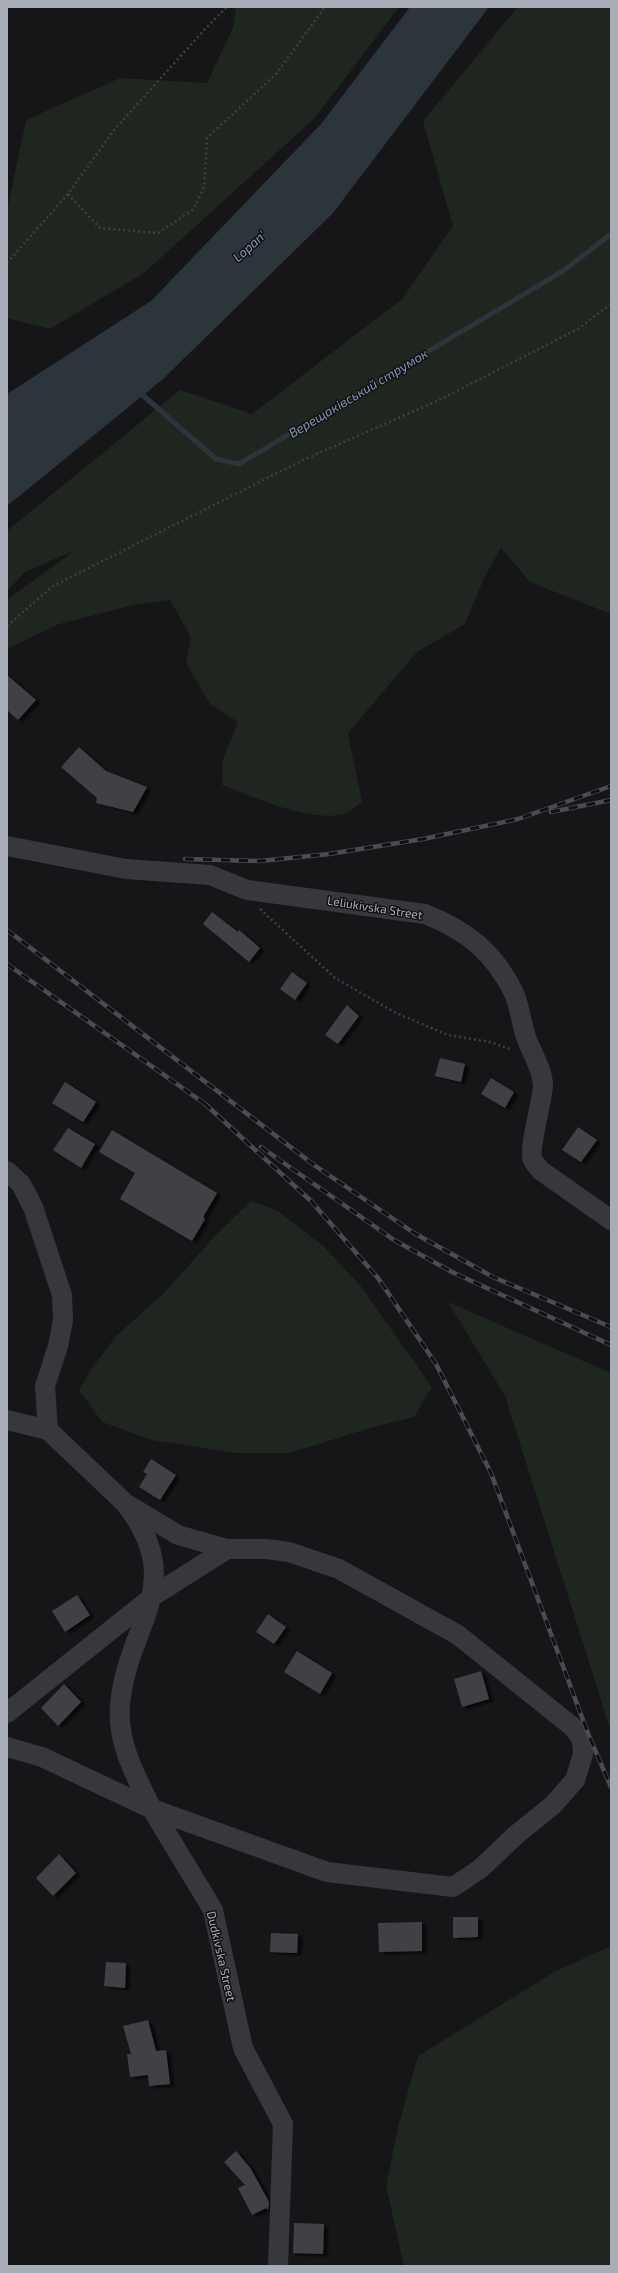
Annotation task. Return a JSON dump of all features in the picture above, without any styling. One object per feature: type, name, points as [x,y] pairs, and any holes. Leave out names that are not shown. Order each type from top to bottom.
[{"type":"street","name":"Leliukivska Street","points":[[7,846],[126,869],[210,875],[247,890],[425,914],[450,924],[472,938],[495,963],[514,993],[526,1037],[543,1084],[538,1122],[531,1146],[532,1160],[540,1170],[611,1220]]},
{"type":"street","points":[[7,1171],[21,1184],[33,1207],[62,1295],[63,1320],[58,1346],[45,1386],[48,1430]]},
{"type":"street","points":[[7,1420],[48,1430],[125,1504],[178,1535],[227,1548],[266,1548],[289,1552],[339,1569],[458,1635],[574,1728],[582,1740],[583,1754],[575,1780],[553,1805],[517,1834],[480,1869],[453,1887],[327,1872],[152,1809],[42,1757],[7,1747]]},
{"type":"street","name":"Dudkivska Street","points":[[125,1504],[144,1531],[150,1547],[154,1569],[152,1597],[128,1664],[120,1707],[120,1726],[129,1762],[152,1809],[214,1910],[242,2048],[283,2124],[278,2266]]},
{"type":"street","points":[[7,1713],[152,1597],[227,1548]]},
{"type":"path","points":[[7,263],[68,194],[115,129],[205,28],[227,7]]},
{"type":"path","points":[[68,194],[100,228],[158,233],[194,209],[204,188],[207,138],[276,74],[324,7]]},
{"type":"path","points":[[7,626],[53,586],[303,460],[437,401],[578,329],[611,304]]},
{"type":"path","points":[[247,890],[262,913],[335,978],[396,1013],[448,1035],[490,1042],[535,1059]]},
{"type":"shaded area","points":[[236,7],[399,7],[315,118],[144,273],[50,329],[7,318],[7,210],[26,120],[120,78],[207,83],[233,28]]},
{"type":"shaded area","points":[[518,7],[611,7],[611,614],[530,582],[501,548],[484,578],[465,624],[417,652],[348,733],[362,802],[344,814],[326,816],[280,807],[222,785],[223,759],[238,722],[210,704],[186,663],[191,637],[170,600],[134,605],[59,624],[7,649],[7,600],[75,550],[25,572],[7,591],[7,531],[180,390],[252,414],[402,299],[453,226],[423,121]]},
{"type":"shaded area","points":[[251,1201],[278,1211],[323,1246],[360,1285],[432,1387],[414,1417],[370,1428],[290,1453],[235,1453],[152,1440],[102,1422],[79,1390],[92,1368],[116,1336],[165,1292],[214,1237]]},
{"type":"shaded area","points":[[448,1302],[611,1373],[611,1732],[505,1396]]},
{"type":"shaded area","points":[[611,1946],[611,2266],[404,2266],[386,2186],[398,2127],[418,2056],[556,1971]]},
{"type":"water","name":"Lopan'","points":[[410,7],[489,7],[333,213],[163,379],[7,506],[7,394],[151,301],[321,124]]},
{"type":"building","points":[[7,675],[36,700],[18,720],[7,710]]},
{"type":"building","points":[[79,747],[106,771],[147,787],[133,812],[96,803],[97,798],[61,767]]},
{"type":"building","points":[[212,912],[238,932],[239,930],[260,948],[249,962],[203,924]]},
{"type":"building","points":[[292,972],[307,983],[295,1000],[280,989]]},
{"type":"building","points":[[347,1005],[359,1016],[338,1044],[325,1035]]},
{"type":"building","points":[[440,1058],[465,1064],[461,1082],[435,1076]]},
{"type":"building","points":[[491,1078],[514,1092],[505,1108],[481,1094]]},
{"type":"building","points":[[65,1082],[96,1102],[83,1122],[52,1103]]},
{"type":"building","points":[[578,1127],[597,1140],[581,1162],[562,1150]]},
{"type":"building","points":[[68,1128],[95,1144],[81,1168],[53,1150]]},
{"type":"building","points":[[112,1130],[217,1193],[203,1217],[205,1219],[192,1241],[120,1199],[135,1173],[99,1152]]},
{"type":"building","points":[[151,1459],[176,1475],[160,1500],[139,1487],[147,1474],[143,1472]]},
{"type":"building","points":[[77,1595],[90,1615],[65,1632],[52,1611]]},
{"type":"building","points":[[268,1614],[286,1627],[274,1644],[256,1632]]},
{"type":"building","points":[[297,1651],[332,1673],[320,1694],[284,1672]]},
{"type":"building","points":[[481,1671],[489,1699],[462,1707],[454,1679]]},
{"type":"building","points":[[64,1684],[81,1702],[58,1726],[41,1708]]},
{"type":"building","points":[[59,1854],[76,1873],[53,1896],[36,1878]]},
{"type":"building","points":[[453,1917],[478,1917],[478,1937],[453,1938]]},
{"type":"building","points":[[422,1922],[422,1951],[379,1952],[378,1923]]},
{"type":"building","points":[[271,1933],[298,1934],[297,1953],[270,1952]]},
{"type":"building","points":[[106,1962],[126,1963],[125,1988],[104,1986]]},
{"type":"building","points":[[148,2020],[156,2051],[166,2050],[170,2084],[149,2086],[148,2075],[130,2077],[127,2054],[131,2054],[123,2026]]},
{"type":"building","points":[[236,2151],[251,2169],[269,2202],[268,2210],[266,2208],[252,2215],[238,2188],[245,2185],[224,2162]]},
{"type":"building","points":[[294,2223],[324,2224],[323,2254],[293,2253]]},
{"type":"waterway","name":"Верещаківський струмок","points":[[139,392],[216,459],[239,464],[563,271],[611,234]]},
{"type":"railway","points":[[185,859],[260,861],[329,854],[423,839],[518,819],[611,786]]},
{"type":"railway","points":[[551,812],[611,800]]},
{"type":"railway","points":[[7,930],[314,1165],[414,1233],[493,1277],[611,1327]]},
{"type":"railway","points":[[7,964],[208,1106]]},
{"type":"railway","points":[[204,1103],[311,1201],[378,1278],[436,1364],[491,1473],[589,1736],[611,1787]]},
{"type":"railway","points":[[261,1147],[394,1240],[452,1272],[611,1345]]}]
